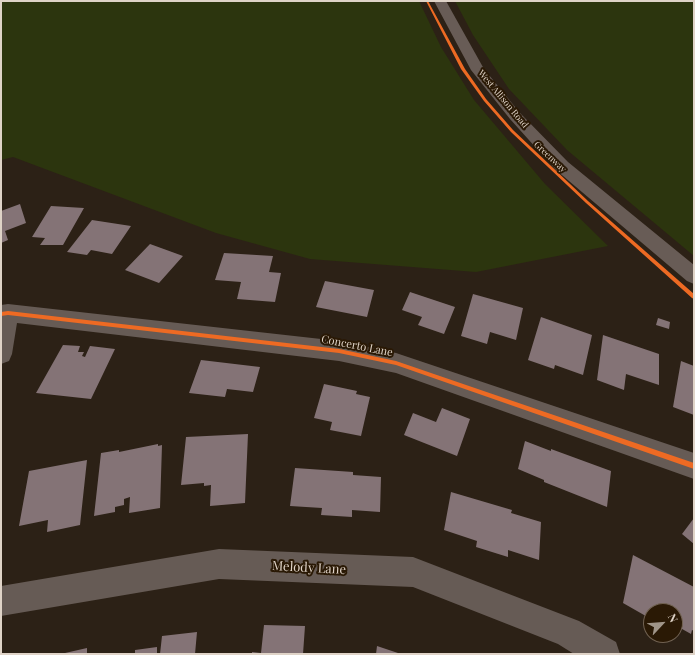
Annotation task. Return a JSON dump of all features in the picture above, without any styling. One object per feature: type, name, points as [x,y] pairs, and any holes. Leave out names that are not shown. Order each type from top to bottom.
[{"type":"street","name":"West Allison Road","points":[[440,1],[478,70],[516,116],[562,166],[694,276]]},
{"type":"street","points":[[1,354],[5,313]]},
{"type":"street","name":"Concerto Lane","points":[[5,313],[339,351],[375,358],[404,366],[694,466]]},
{"type":"street","name":"Melody Lane","points":[[1,601],[219,564],[413,572],[568,632],[604,654]]},
{"type":"green space","points":[[1,1],[419,1],[441,47],[474,100],[545,184],[608,246],[476,272],[310,259],[216,233],[13,157],[1,160]]},
{"type":"green space","points":[[455,1],[694,1],[694,256],[567,150],[509,89],[473,35]]},
{"type":"building","points":[[20,204],[26,223],[5,231],[8,240],[1,243],[1,211]]},
{"type":"building","points":[[51,206],[84,208],[63,245],[40,245],[45,238],[32,237]]},
{"type":"building","points":[[92,220],[131,226],[112,254],[91,250],[87,255],[67,252]]},
{"type":"building","points":[[150,244],[183,256],[159,283],[125,270]]},
{"type":"building","points":[[224,253],[273,256],[269,272],[281,273],[275,302],[237,299],[241,282],[215,280]]},
{"type":"building","points":[[325,281],[374,290],[367,317],[316,307]]},
{"type":"building","points":[[410,292],[455,307],[444,334],[418,325],[422,317],[402,310]]},
{"type":"building","points":[[473,294],[523,308],[516,340],[490,332],[487,344],[461,336]]},
{"type":"building","points":[[541,317],[592,335],[583,375],[555,365],[554,369],[528,360]]},
{"type":"building","points":[[658,318],[670,322],[669,329],[656,325]]},
{"type":"building","points":[[603,335],[659,354],[659,385],[626,374],[624,390],[597,380]]},
{"type":"building","points":[[63,345],[80,346],[78,352],[84,352],[82,356],[85,357],[90,346],[115,349],[91,399],[36,393]]},
{"type":"building","points":[[201,360],[260,367],[253,392],[227,389],[225,397],[189,393]]},
{"type":"building","points":[[681,361],[694,366],[694,415],[673,407]]},
{"type":"building","points":[[324,384],[357,391],[356,394],[370,397],[361,436],[330,430],[332,422],[314,418]]},
{"type":"building","points":[[442,408],[470,419],[457,456],[404,435],[413,413],[436,422]]},
{"type":"building","points":[[248,434],[245,503],[210,506],[211,485],[204,486],[204,483],[181,485],[186,437]]},
{"type":"building","points":[[525,441],[611,471],[607,507],[544,482],[544,480],[518,469]]},
{"type":"building","points":[[158,444],[158,446],[162,445],[160,508],[129,513],[130,497],[124,499],[124,505],[115,507],[115,512],[94,516],[101,453],[119,450],[119,452]]},
{"type":"building","points":[[87,460],[80,525],[47,532],[48,520],[19,526],[29,471]]},
{"type":"building","points":[[295,468],[353,472],[353,475],[381,477],[380,512],[352,510],[352,517],[321,515],[322,508],[290,506]]},
{"type":"building","points":[[451,492],[512,510],[511,513],[541,522],[539,560],[508,550],[508,557],[476,547],[477,541],[444,530]]},
{"type":"building","points":[[694,518],[694,544],[682,534]]},
{"type":"building","points":[[633,555],[694,587],[694,631],[692,630],[691,634],[683,630],[683,603],[643,603],[643,614],[623,603]]},
{"type":"building","points":[[264,625],[305,626],[303,654],[252,654],[252,652],[261,653]]},
{"type":"building","points":[[197,632],[195,654],[160,654],[162,636]]},
{"type":"building","points":[[377,646],[401,654],[376,654]]},
{"type":"building","points":[[157,647],[157,654],[135,654],[135,650]]},
{"type":"building","points":[[87,648],[87,654],[65,654],[65,653]]},
{"type":"cycle path","name":"Greenway","points":[[427,1],[463,69],[485,100],[512,131],[587,202],[694,297]]},
{"type":"cycle path","points":[[1,314],[8,313],[339,351],[396,363],[694,466]]}]
